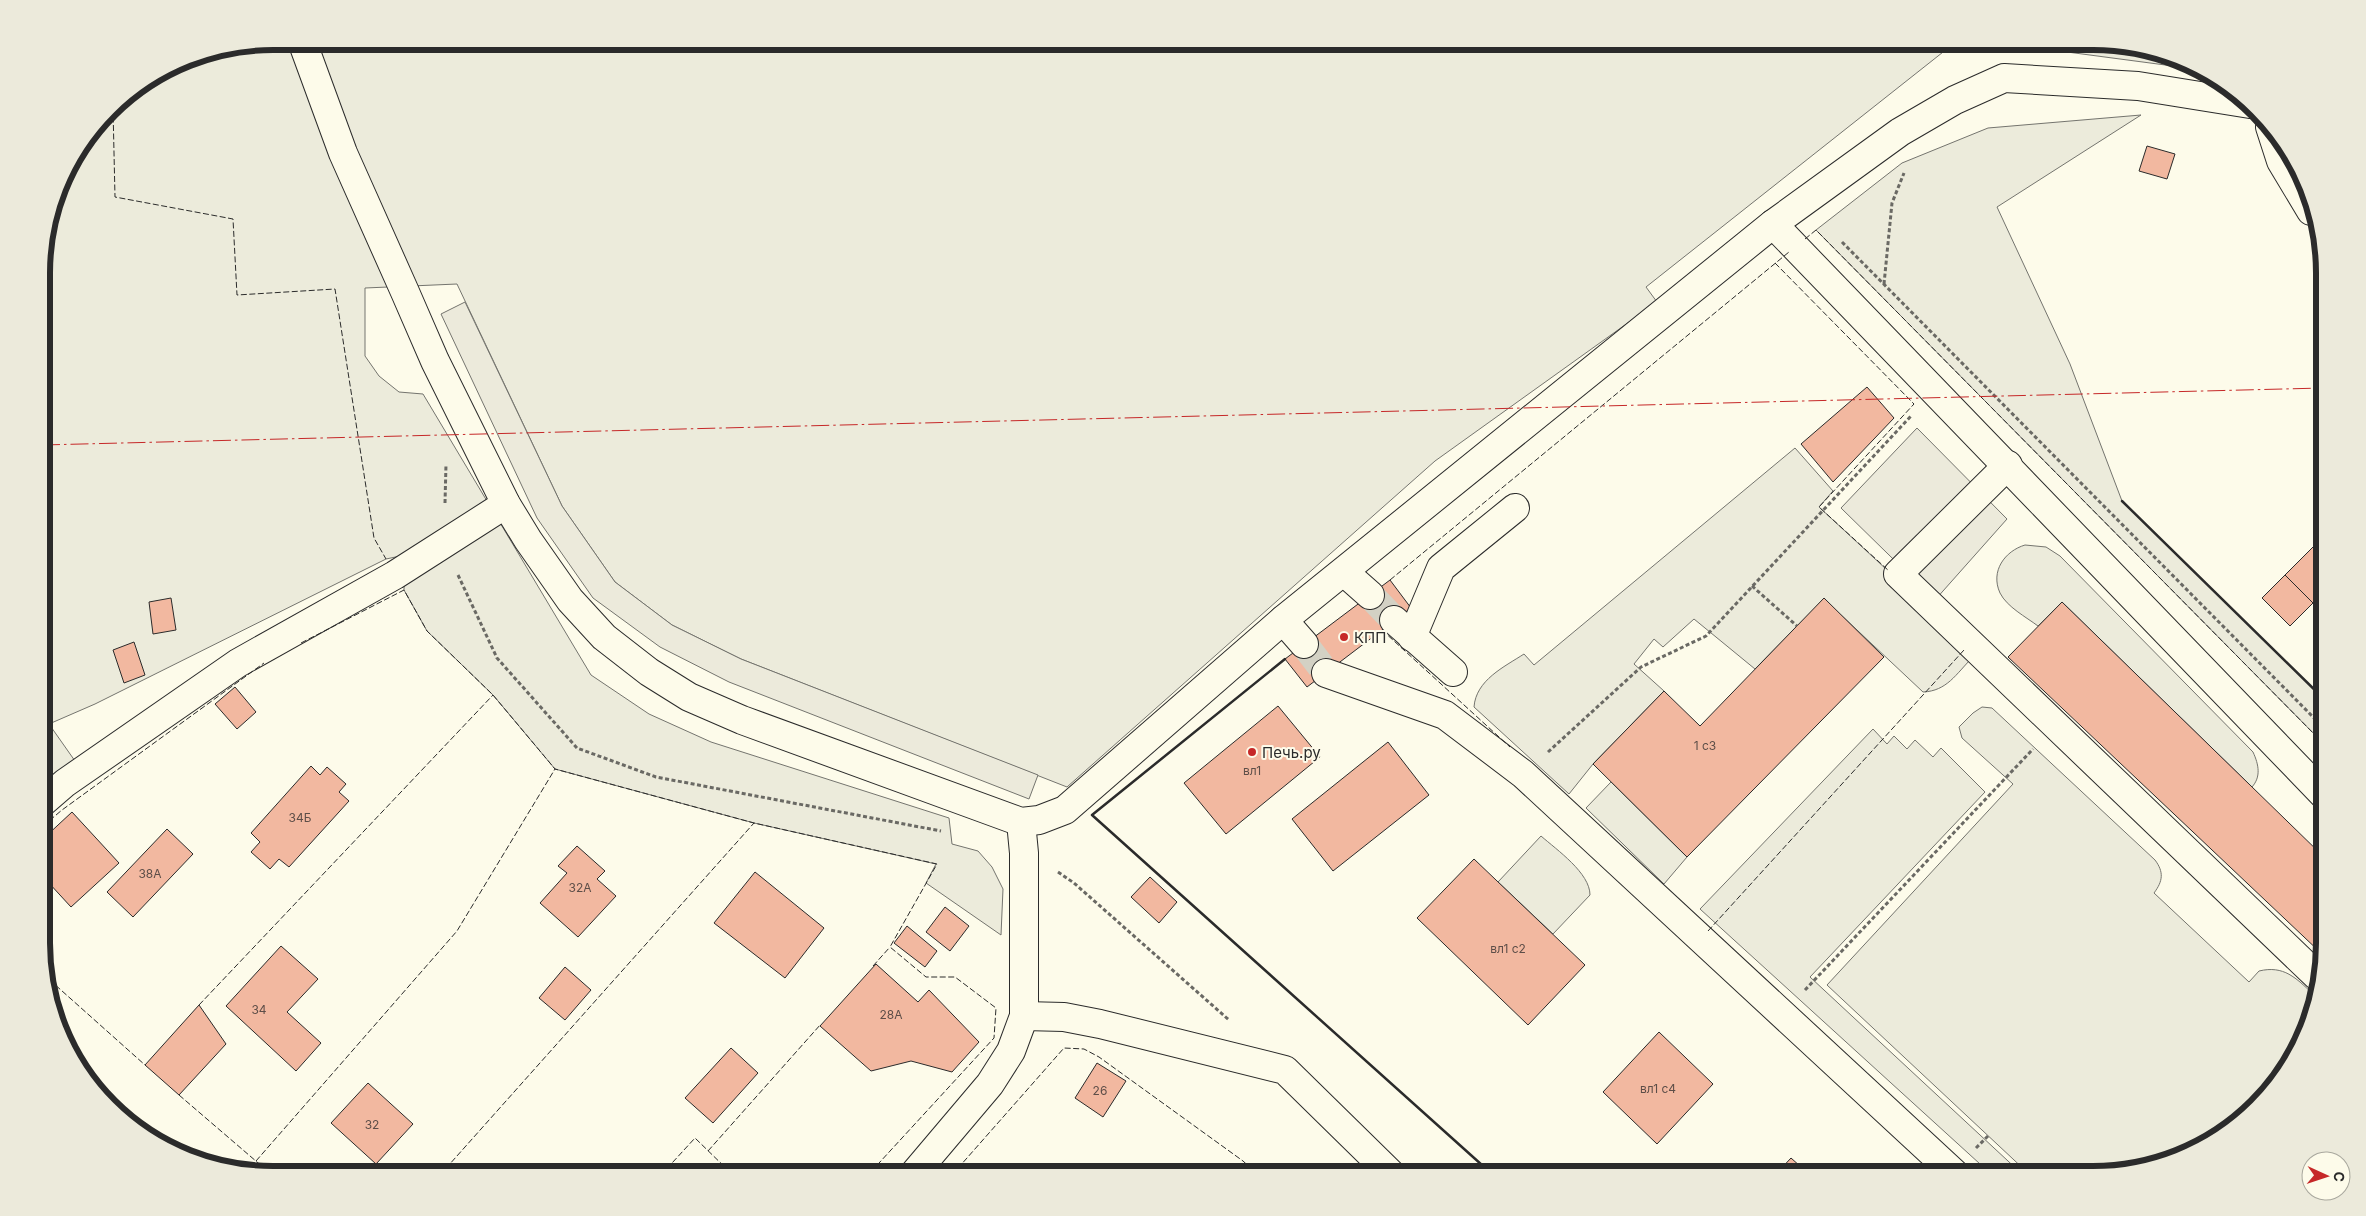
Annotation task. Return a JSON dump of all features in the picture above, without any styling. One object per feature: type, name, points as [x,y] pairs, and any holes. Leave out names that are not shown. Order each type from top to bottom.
[{"type":"street","points":[[305,50],[343,152],[424,335],[506,504],[528,540],[570,600],[604,637],[649,672],[689,697],[742,720],[1021,822],[1039,820],[1065,810],[1283,620],[1773,224],[1900,132],[1955,100],[2004,78],[2138,86],[2236,102]]},
{"type":"street","points":[[2276,146],[2281,161],[2303,198]]},
{"type":"street","points":[[1773,224],[1935,389],[2316,787]]},
{"type":"street","points":[[2008,465],[1898,574],[2314,973]]},
{"type":"street","points":[[50,796],[65,783],[238,663],[395,575],[506,504]]},
{"type":"street","points":[[1453,672],[1403,628],[1441,568],[1514,508]]},
{"type":"street","points":[[1344,572],[1370,595]]},
{"type":"street","points":[[1283,620],[1304,644]]},
{"type":"street","points":[[1326,673],[1445,715],[1523,774],[1946,1166]]},
{"type":"street","points":[[921,1166],[990,1084],[1011,1051],[1024,1016],[1024,853],[1021,822]]},
{"type":"street","points":[[1024,1016],[1064,1017],[1100,1024],[1285,1070],[1382,1166]]},
{"type":"path","points":[[1884,284],[1892,203],[1907,167]]},
{"type":"path","points":[[1802,203],[2316,720]]},
{"type":"path","points":[[1523,774],[1642,667],[1706,636],[1935,389]]},
{"type":"path","points":[[1752,586],[1797,626]]},
{"type":"path","points":[[1782,1014],[2056,726]]},
{"type":"path","points":[[1053,868],[1074,883],[1234,1025]]},
{"type":"shaded area","points":[[259,50],[1946,50],[1646,287],[1657,302],[1435,461],[1067,787],[741,659],[672,625],[615,582],[562,506],[457,284],[365,288],[365,356],[379,376],[399,392],[423,394],[591,675],[649,714],[711,742],[949,818],[952,844],[978,851],[992,867],[1003,889],[1001,935],[926,883],[936,864],[754,823],[555,769],[493,695],[427,631],[404,590],[405,555],[386,559],[95,704],[50,724],[50,259],[54,230],[62,201],[73,174],[105,126],[126,105],[149,88],[174,73],[201,62],[230,54]]},
{"type":"shaded area","points":[[2052,50],[2107,50],[2136,54],[2177,67]]},
{"type":"shaded area","points":[[2141,115],[1997,207],[2070,364],[2122,501],[2316,691],[2316,736],[1816,230],[1902,163],[1988,128]]},
{"type":"shaded area","points":[[465,302],[562,506],[615,582],[672,625],[741,659],[1038,775],[1029,799],[729,682],[660,647],[593,598],[537,518],[441,314]]},
{"type":"shaded area","points":[[1917,428],[2007,519],[1935,600],[1841,508]]},
{"type":"shaded area","points":[[1795,448],[1833,491],[1819,507],[1968,645],[1972,658],[1945,685],[1939,689],[1923,692],[1824,599],[1755,669],[1694,619],[1663,647],[1654,639],[1634,664],[1664,691],[1593,764],[1569,794],[1474,707],[1480,689],[1492,675],[1524,654],[1534,665]]},
{"type":"shaded area","points":[[2025,545],[2046,547],[2060,556],[2253,752],[2257,762],[2258,775],[2252,787],[2062,602],[2038,626],[2007,603],[1997,585],[1998,570],[2001,563],[2011,552]]},
{"type":"shaded area","points":[[1982,707],[1992,708],[2155,860],[2160,869],[2161,880],[2154,893],[2249,982],[2259,971],[2283,971],[2295,978],[2310,992],[2304,1015],[2293,1042],[2270,1079],[2240,1111],[2192,1143],[2165,1154],[2122,1164],[2107,1166],[2020,1166],[1827,985],[2013,784],[1962,738],[1959,727]]},
{"type":"shaded area","points":[[50,725],[75,761],[50,783]]},
{"type":"shaded area","points":[[1873,729],[1887,744],[1894,736],[1907,749],[1915,740],[1933,757],[1941,748],[1985,792],[1810,977],[2013,1166],[1982,1166],[1700,909]]},
{"type":"shaded area","points":[[1611,782],[1687,857],[1664,884],[1586,808]]},
{"type":"shaded area","points":[[1541,836],[1579,870],[1589,887],[1590,895],[1553,934],[1498,882]]},
{"type":"building","points":[[2147,146],[2175,154],[2167,179],[2139,171]]},
{"type":"building","points":[[1867,387],[1894,418],[1833,482],[1801,444]]},
{"type":"building","points":[[2316,544],[2316,600],[2313,603],[2285,575]]},
{"type":"building","points":[[2285,575],[2313,603],[2290,626],[2262,598]]},
{"type":"building","name":"КПП","points":[[1390,580],[1411,608],[1307,687],[1285,659]]},
{"type":"building","points":[[171,598],[176,630],[153,634],[149,602]]},
{"type":"building","points":[[1824,598],[1884,657],[1687,857],[1593,764],[1664,691],[1700,726]]},
{"type":"building","points":[[2062,602],[2316,849],[2316,948],[2008,657]]},
{"type":"building","points":[[134,642],[145,675],[124,683],[113,650]]},
{"type":"building","points":[[235,687],[256,712],[237,729],[215,704]]},
{"type":"building","points":[[1278,706],[1320,757],[1226,834],[1184,783]]},
{"type":"building","points":[[1388,742],[1429,795],[1333,871],[1292,819]]},
{"type":"building","points":[[311,766],[320,775],[327,767],[346,784],[339,792],[349,801],[289,867],[279,859],[270,869],[251,852],[260,842],[251,833]]},
{"type":"building","points":[[72,812],[119,863],[71,907],[50,884],[50,832]]},
{"type":"building","points":[[167,829],[193,854],[133,917],[107,892]]},
{"type":"building","points":[[577,846],[605,871],[597,879],[616,896],[578,937],[540,903],[567,873],[558,866]]},
{"type":"building","points":[[1474,859],[1585,965],[1528,1025],[1417,918]]},
{"type":"building","points":[[755,872],[824,928],[785,978],[714,923]]},
{"type":"building","points":[[1150,877],[1177,902],[1159,923],[1131,897]]},
{"type":"building","points":[[945,907],[969,926],[950,951],[926,932]]},
{"type":"building","points":[[907,926],[937,951],[925,967],[894,943]]},
{"type":"building","points":[[281,946],[318,979],[287,1012],[321,1043],[296,1071],[226,1006]]},
{"type":"building","points":[[876,964],[918,1002],[929,990],[979,1042],[952,1072],[911,1061],[871,1071],[820,1026]]},
{"type":"building","points":[[565,967],[591,990],[565,1020],[539,998]]},
{"type":"building","points":[[199,1005],[226,1044],[179,1095],[145,1065]]},
{"type":"building","points":[[1659,1032],[1713,1084],[1657,1144],[1603,1092]]},
{"type":"building","points":[[731,1048],[758,1073],[713,1123],[685,1098]]},
{"type":"building","points":[[1097,1063],[1126,1081],[1103,1117],[1075,1098]]},
{"type":"building","points":[[368,1083],[413,1124],[376,1164],[331,1123]]},
{"type":"building","points":[[1791,1158],[1800,1166],[1784,1166]]},
{"type":"tunnel","points":[[1370,595],[1394,620]]},
{"type":"tunnel","points":[[1304,644],[1326,673]]},
{"type":"fence","points":[[113,117],[115,197],[233,219],[237,295],[335,289],[374,538],[386,559]]},
{"type":"fence","points":[[1805,239],[1816,230],[2316,736]]},
{"type":"fence","points":[[1390,580],[1789,252]]},
{"type":"fence","points":[[1775,263],[1914,404],[1819,507],[1889,571]]},
{"type":"fence","points":[[301,643],[404,590],[427,631],[493,695],[555,769],[754,823],[937,864],[890,947],[926,977],[955,977],[996,1008],[994,1038],[876,1166]]},
{"type":"fence","points":[[1382,630],[1510,747]]},
{"type":"fence","points":[[1708,931],[1964,650]]},
{"type":"fence","points":[[50,820],[264,663]]},
{"type":"fence","points":[[199,1005],[493,695]]},
{"type":"fence","points":[[256,1161],[457,931],[555,769]]},
{"type":"fence","points":[[448,1166],[754,823]]},
{"type":"fence","points":[[873,966],[890,947]]},
{"type":"fence","points":[[54,983],[145,1065]]},
{"type":"fence","points":[[708,1151],[821,1024]]},
{"type":"fence","points":[[960,1166],[1064,1048],[1084,1049],[1099,1057],[1248,1166]]},
{"type":"fence","points":[[179,1095],[262,1166]]},
{"type":"fence","points":[[669,1166],[695,1138],[724,1166]]},
{"type":"wall","points":[[2122,501],[2316,691]]},
{"type":"wall","points":[[1285,659],[1092,815],[1483,1166]]},
{"type":"power","points":[[50,445],[2316,388]]},
{"type":"place","name":"КПП","points":[[1344,637]]},
{"type":"place","name":"Печь.ру","points":[[1252,752]]}]
